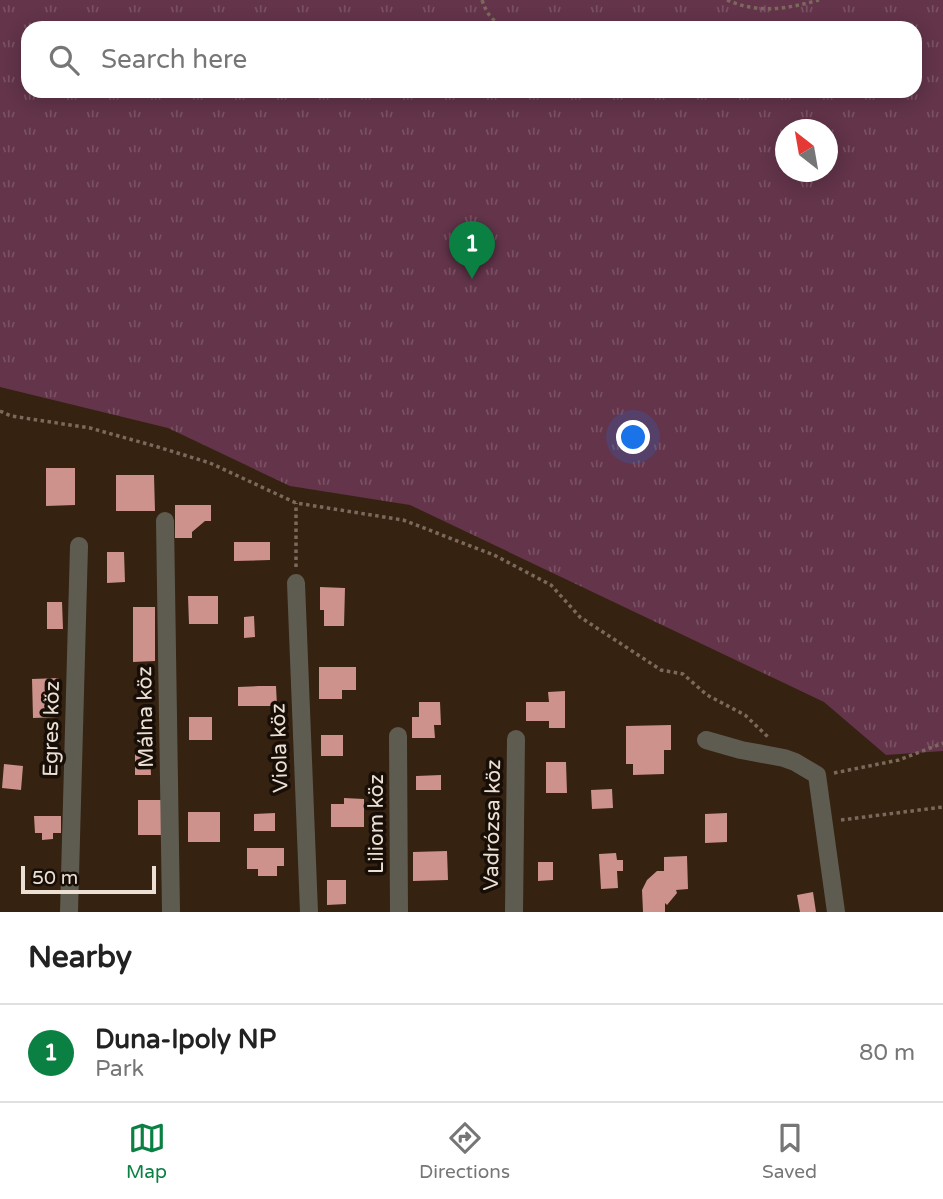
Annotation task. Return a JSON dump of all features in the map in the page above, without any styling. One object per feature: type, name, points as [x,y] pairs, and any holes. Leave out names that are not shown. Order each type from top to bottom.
[{"type":"street","name":"Málna köz","points":[[165,521],[171,912]]},
{"type":"street","name":"Egres köz","points":[[69,912],[79,546]]},
{"type":"street","name":"Viola köz","points":[[296,583],[309,912]]},
{"type":"street","name":"Liliom köz","points":[[398,736],[399,912]]},
{"type":"street","name":"Vadrózsa köz","points":[[514,912],[516,739]]},
{"type":"street","points":[[706,740],[784,758],[817,775],[836,912]]},
{"type":"path","points":[[482,0],[494,21]]},
{"type":"path","points":[[727,0],[740,6],[762,10],[819,0]]},
{"type":"path","points":[[0,411],[11,416],[90,428],[210,463],[296,503],[403,520],[494,555],[551,585],[580,617],[616,641],[662,670],[683,674],[707,695],[745,715],[795,762]]},
{"type":"path","points":[[296,503],[296,583]]},
{"type":"path","points":[[832,773],[900,760],[943,743]]},
{"type":"path","points":[[824,822],[943,807]]},
{"type":"green space","points":[[0,0],[943,0],[943,751],[886,755],[824,702],[410,505],[290,486],[168,428],[0,387]]},
{"type":"building","points":[[46,468],[75,468],[75,505],[46,506]]},
{"type":"building","points":[[116,475],[154,475],[155,511],[116,511]]},
{"type":"building","points":[[175,505],[211,505],[211,521],[205,521],[192,532],[192,538],[175,538]]},
{"type":"building","points":[[234,542],[270,542],[270,560],[234,561]]},
{"type":"building","points":[[107,552],[124,552],[125,582],[107,583]]},
{"type":"building","points":[[320,587],[345,588],[344,626],[324,626],[324,610],[320,610]]},
{"type":"building","points":[[188,596],[218,596],[218,624],[189,624]]},
{"type":"building","points":[[47,602],[62,602],[63,629],[47,629]]},
{"type":"building","points":[[133,607],[155,607],[155,661],[133,662]]},
{"type":"building","points":[[254,616],[255,637],[244,638],[244,617]]},
{"type":"building","points":[[319,667],[356,667],[356,690],[342,690],[342,699],[319,699]]},
{"type":"building","points":[[59,678],[60,717],[33,718],[32,679]]},
{"type":"building","points":[[276,686],[277,706],[238,706],[238,687]]},
{"type":"building","points":[[565,691],[565,728],[549,728],[549,721],[526,721],[526,702],[549,702],[548,692]]},
{"type":"building","points":[[419,702],[440,702],[441,725],[434,725],[435,738],[412,738],[412,717],[419,717]]},
{"type":"building","points":[[189,717],[212,717],[212,740],[189,740]]},
{"type":"building","points":[[671,725],[671,750],[664,750],[664,774],[633,775],[633,764],[626,764],[626,726]]},
{"type":"building","points":[[321,735],[343,735],[343,756],[321,756]]},
{"type":"building","points":[[135,751],[150,751],[151,775],[135,775]]},
{"type":"building","points":[[546,762],[566,762],[567,793],[546,793]]},
{"type":"building","points":[[4,764],[23,766],[21,790],[2,788]]},
{"type":"building","points":[[441,775],[441,790],[416,790],[416,776]]},
{"type":"building","points":[[612,789],[613,808],[592,809],[591,790]]},
{"type":"building","points":[[344,798],[364,799],[364,827],[331,827],[331,804],[344,804]]},
{"type":"building","points":[[138,800],[163,800],[163,835],[138,835]]},
{"type":"building","points":[[188,812],[220,812],[220,842],[188,842]]},
{"type":"building","points":[[275,813],[275,831],[254,831],[254,814]]},
{"type":"building","points":[[727,813],[727,842],[705,843],[705,814]]},
{"type":"building","points":[[34,816],[61,816],[61,833],[53,833],[53,839],[42,840],[42,833],[35,833]]},
{"type":"building","points":[[247,848],[284,848],[284,866],[277,866],[277,876],[258,876],[258,869],[247,869]]},
{"type":"building","points":[[447,851],[448,880],[413,881],[413,852]]},
{"type":"building","points":[[616,853],[617,860],[623,860],[623,871],[617,871],[618,888],[601,889],[599,854]]},
{"type":"building","points":[[687,856],[688,889],[676,890],[677,893],[667,905],[665,903],[665,912],[643,912],[642,890],[647,880],[657,871],[664,871],[664,857]]},
{"type":"building","points":[[538,862],[553,862],[553,880],[538,881]]},
{"type":"building","points":[[327,880],[346,880],[346,904],[327,905]]},
{"type":"building","points":[[813,892],[816,912],[800,912],[797,895]]},
{"type":"place","name":"Duna-Ipoly NP","points":[[472,279]]}]
